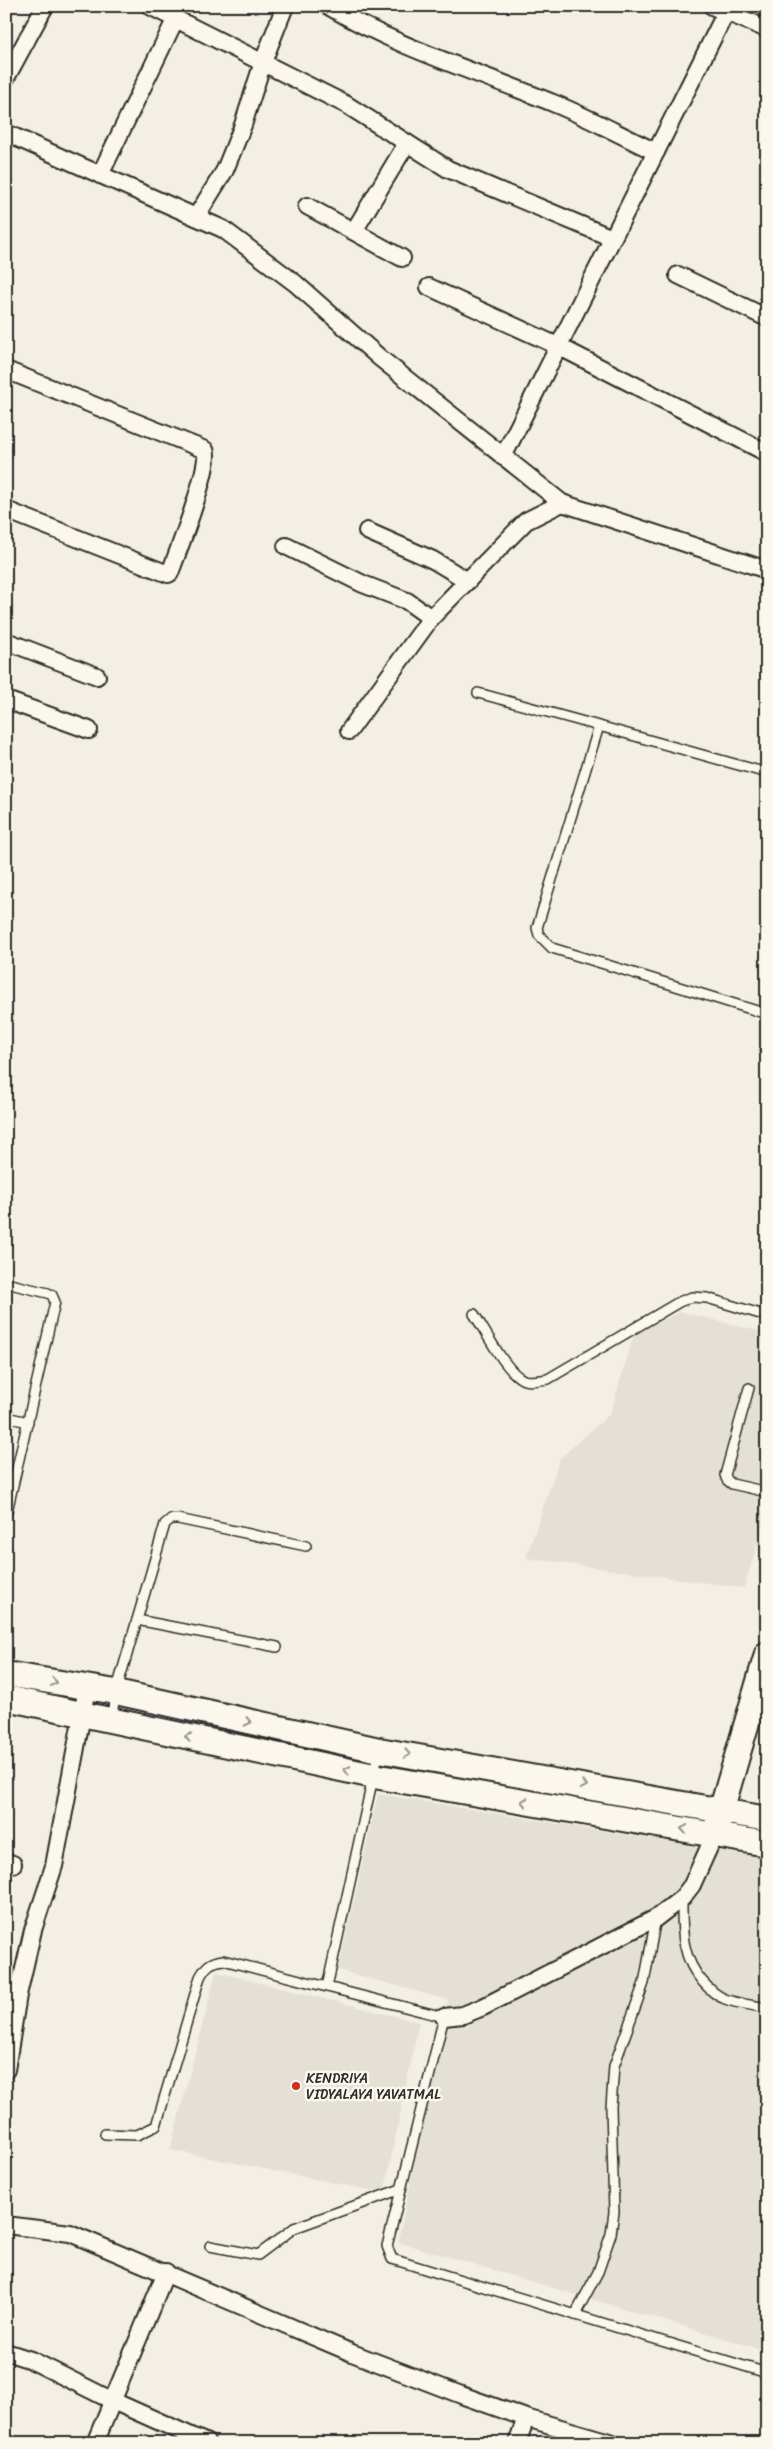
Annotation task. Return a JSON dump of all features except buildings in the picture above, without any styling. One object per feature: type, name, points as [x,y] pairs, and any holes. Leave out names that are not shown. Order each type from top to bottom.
[{"type":"street","points":[[6,78],[45,6]]},
{"type":"street","points":[[150,6],[347,105],[448,169],[612,238]]},
{"type":"street","points":[[196,217],[225,170],[285,6]]},
{"type":"street","points":[[328,6],[351,20],[555,104],[656,152]]},
{"type":"street","points":[[503,457],[560,347],[656,152],[719,9],[767,30]]},
{"type":"street","points":[[100,175],[176,18]]},
{"type":"street","points":[[6,133],[223,229],[294,283],[380,358],[562,503],[767,570]]},
{"type":"street","points":[[354,231],[407,143]]},
{"type":"street","points":[[307,206],[402,258]]},
{"type":"street","points":[[678,275],[767,318]]},
{"type":"street","points":[[429,287],[560,347],[767,453]]},
{"type":"street","points":[[6,370],[204,450],[208,458],[193,508],[170,573],[168,574],[6,510]]},
{"type":"street","points":[[349,731],[431,618],[526,521],[562,503]]},
{"type":"street","points":[[367,531],[434,560],[468,581]]},
{"type":"street","points":[[286,546],[355,580],[407,601],[431,618]]},
{"type":"street","points":[[6,641],[97,676]]},
{"type":"street","points":[[6,700],[89,730]]},
{"type":"street","points":[[444,2018],[463,2015],[483,2008],[656,1918],[682,1898],[692,1885],[715,1834],[767,1654]]},
{"type":"street","points":[[6,1674],[116,1692],[379,1750],[767,1819]]},
{"type":"street","points":[[6,2070],[18,1995],[33,1930],[54,1866],[87,1688]]},
{"type":"street","points":[[6,1698],[374,1776],[767,1844]]},
{"type":"street","points":[[6,2225],[70,2233],[166,2272],[352,2353],[526,2418],[613,2443]]},
{"type":"street","points":[[95,2443],[166,2272]]},
{"type":"street","points":[[6,2352],[31,2360],[113,2401],[207,2443]]},
{"type":"street","points":[[517,2443],[526,2418]]},
{"type":"lane","points":[[478,693],[767,773]]},
{"type":"lane","points":[[599,726],[539,919],[538,935],[552,948],[767,1014]]},
{"type":"lane","points":[[6,1283],[48,1293],[52,1295],[55,1302],[6,1516]]},
{"type":"lane","points":[[474,1314],[513,1373],[524,1380],[536,1381],[548,1379],[679,1302],[692,1297],[707,1298],[767,1316]]},
{"type":"lane","points":[[749,1388],[725,1475],[732,1484],[767,1492]]},
{"type":"lane","points":[[6,1417],[28,1422]]},
{"type":"lane","points":[[111,1721],[116,1692],[165,1524],[171,1519],[306,1546]]},
{"type":"lane","points":[[136,1620],[277,1647]]},
{"type":"lane","points":[[327,1987],[379,1750]]},
{"type":"lane","points":[[682,1898],[682,1936],[686,1958],[698,1976],[723,1999],[767,2008]]},
{"type":"lane","points":[[575,2315],[598,2272],[611,2234],[614,2212],[613,2076],[619,2048],[644,1984],[656,1918]]},
{"type":"lane","points":[[106,2134],[137,2135],[156,2126],[200,1977],[206,1967],[212,1962],[223,1960],[444,2018],[387,2246],[392,2259],[767,2373]]},
{"type":"lane","points":[[210,2246],[258,2255],[294,2228],[401,2189]]},
{"type":"shaded area","points":[[682,1312],[767,1333],[767,1513],[744,1588],[526,1558],[560,1458],[610,1414],[635,1331]]},
{"type":"shaded area","points":[[378,1794],[767,1858],[767,2351],[398,2242],[448,2000],[338,1970]]},
{"type":"shaded area","name":"KENDRIYA VIDYALAYA YAVATMAL","points":[[216,1972],[419,2022],[384,2193],[170,2150]]},
{"type":"place","name":"KENDRIYA VIDYALAYA YAVATMAL","points":[[296,2086]]}]
